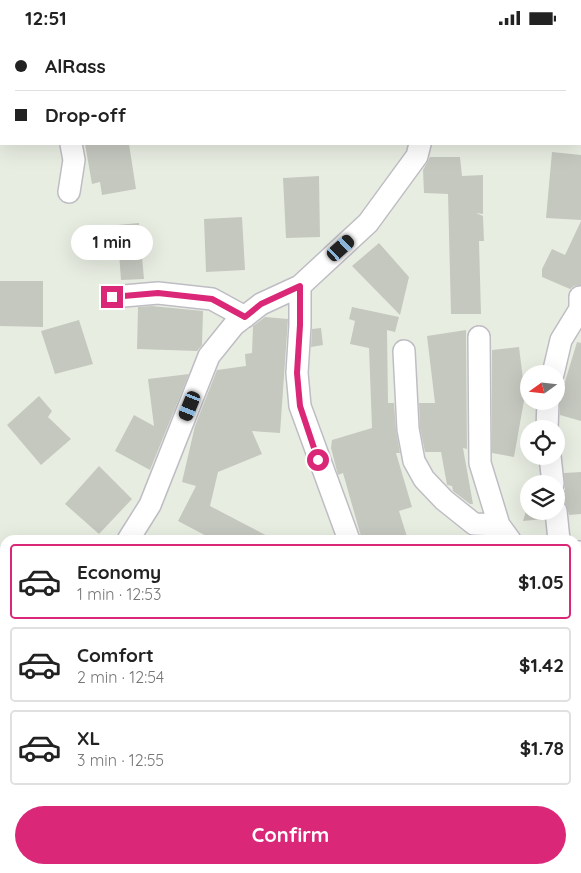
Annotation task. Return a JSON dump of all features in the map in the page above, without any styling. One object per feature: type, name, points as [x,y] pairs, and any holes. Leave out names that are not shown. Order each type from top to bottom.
[{"type":"street","points":[[69,192],[74,160],[71,145]]},
{"type":"street","points":[[131,535],[150,505],[209,356],[234,325],[261,304],[300,286],[368,223],[417,156],[420,145]]},
{"type":"street","points":[[300,286],[297,373],[300,406],[346,535]]},
{"type":"street","points":[[112,297],[158,293],[212,299],[245,317]]},
{"type":"street","points":[[555,365],[561,340],[580,309],[580,297]]},
{"type":"street","points":[[479,337],[480,463],[504,532]]},
{"type":"street","points":[[404,351],[408,429],[414,461],[424,479],[444,500],[474,524],[504,532]]},
{"type":"street","points":[[557,520],[558,535]]},
{"type":"building","points":[[85,145],[129,145],[136,189],[102,195],[100,182],[92,184]]},
{"type":"building","points":[[552,152],[581,155],[581,220],[546,218]]},
{"type":"building","points":[[430,157],[460,157],[462,176],[483,175],[483,214],[476,213],[483,216],[484,241],[479,241],[481,314],[451,314],[448,194],[424,193],[423,170]]},
{"type":"building","points":[[319,176],[320,237],[286,238],[283,178]]},
{"type":"building","points":[[242,217],[245,270],[206,272],[204,219]]},
{"type":"building","points":[[581,221],[581,285],[570,289],[542,277],[542,269],[552,249],[565,255]]},
{"type":"building","points":[[139,223],[144,279],[121,280],[117,225]]},
{"type":"building","points":[[379,243],[409,277],[400,315],[352,266]]},
{"type":"building","points":[[0,281],[43,281],[43,327],[0,326]]},
{"type":"building","points":[[152,306],[203,311],[202,345],[197,351],[137,349],[138,307]]},
{"type":"building","points":[[352,307],[399,317],[395,332],[387,330],[388,403],[394,403],[400,453],[396,453],[412,507],[399,511],[406,535],[361,535],[343,473],[338,475],[331,448],[332,440],[372,428],[369,348],[350,344],[355,321],[349,319]]},
{"type":"building","points":[[265,317],[288,319],[280,433],[252,431],[262,454],[218,472],[210,506],[265,535],[205,535],[178,521],[196,486],[182,482],[195,426],[217,370],[246,366],[245,354],[252,353],[253,326]]},
{"type":"building","points":[[79,320],[93,364],[55,374],[41,331]]},
{"type":"building","points":[[321,328],[323,345],[311,347],[312,329]]},
{"type":"building","points":[[466,330],[467,449],[463,448],[473,504],[470,504],[453,491],[452,486],[447,485],[441,452],[425,452],[420,428],[419,403],[435,403],[427,336]]},
{"type":"building","points":[[577,342],[581,343],[581,421],[560,415],[560,410],[565,410],[565,382]]},
{"type":"building","points":[[519,347],[521,365],[520,410],[522,410],[514,457],[492,453],[492,350]]},
{"type":"building","points":[[189,374],[150,470],[115,451],[134,415],[154,426],[148,379]]},
{"type":"building","points":[[39,396],[52,411],[48,417],[71,439],[41,465],[7,425]]},
{"type":"building","points":[[99,466],[132,499],[99,534],[65,504]]},
{"type":"building","points":[[581,472],[581,514],[569,515],[565,503],[564,473]]},
{"type":"route","points":[[112,297],[158,293],[212,299],[245,317],[261,304],[300,286],[297,373],[300,406],[318,460]]}]
